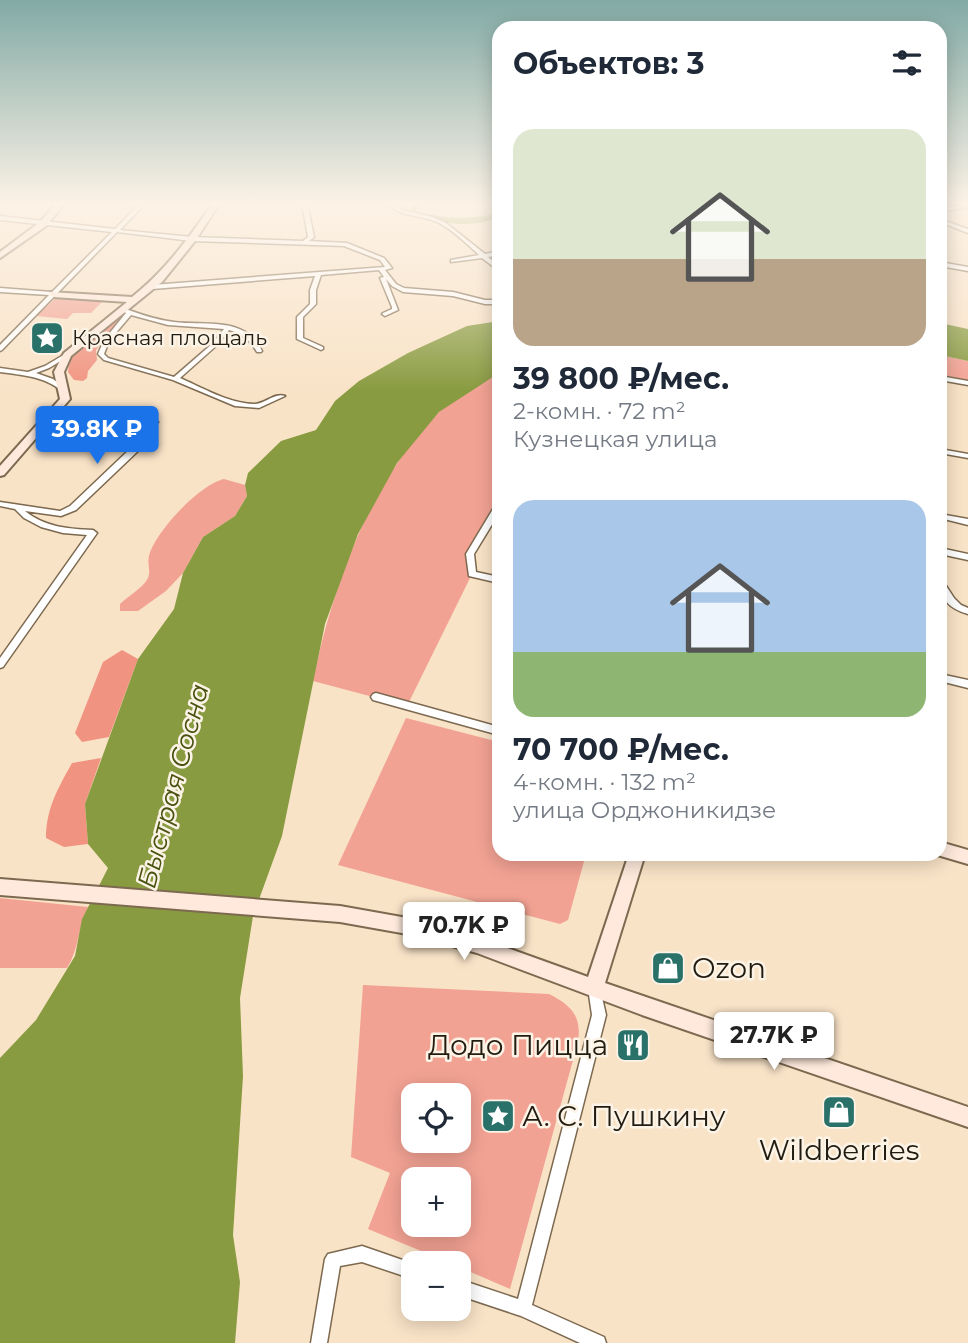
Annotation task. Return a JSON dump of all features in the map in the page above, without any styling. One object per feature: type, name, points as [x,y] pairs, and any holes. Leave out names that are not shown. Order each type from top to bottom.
[{"type":"main road","points":[[0,472],[66,397],[59,372],[67,355],[126,311],[170,266]]},
{"type":"main road","points":[[53,294],[134,300]]},
{"type":"main road","points":[[947,851],[968,857]]},
{"type":"main road","points":[[594,988],[636,861]]},
{"type":"main road","points":[[0,887],[340,914],[413,927],[452,938],[968,1116]]},
{"type":"street","points":[[0,349],[82,266]]},
{"type":"street","points":[[385,266],[394,285],[403,290],[453,294],[492,302]]},
{"type":"street","points":[[949,266],[968,269]]},
{"type":"street","points":[[152,287],[386,269]]},
{"type":"street","points":[[367,272],[382,276],[392,297],[394,310],[385,314]]},
{"type":"street","points":[[318,275],[313,290],[313,304],[300,317],[299,331],[300,339],[321,348]]},
{"type":"street","points":[[0,290],[53,294]]},
{"type":"street","points":[[259,351],[248,335],[227,329],[175,325],[126,311],[106,341],[101,354],[106,359],[175,379],[235,404],[248,407],[267,404],[282,396]]},
{"type":"street","points":[[175,379],[214,345],[227,329]]},
{"type":"street","points":[[28,373],[47,367],[67,355]]},
{"type":"street","points":[[0,370],[28,373],[51,380],[64,390]]},
{"type":"street","points":[[947,379],[968,383]]},
{"type":"street","points":[[0,504],[61,514],[73,508],[135,449],[154,422],[137,413]]},
{"type":"street","points":[[947,452],[968,456]]},
{"type":"street","points":[[0,665],[93,533],[39,524],[30,520],[18,508]]},
{"type":"street","points":[[492,518],[470,554],[472,574],[492,578]]},
{"type":"street","points":[[947,518],[968,522]]},
{"type":"street","points":[[947,552],[968,557]]},
{"type":"street","points":[[947,596],[950,602],[968,611]]},
{"type":"street","points":[[947,680],[968,684]]},
{"type":"street","points":[[376,697],[492,729]]},
{"type":"street","points":[[523,1309],[599,1015],[594,988]]},
{"type":"street","points":[[319,1343],[333,1259],[362,1254],[401,1267]]},
{"type":"street","points":[[471,1291],[523,1309],[598,1343]]},
{"type":"shaded area","points":[[58,296],[103,301],[91,313],[73,313],[67,319],[36,316]]},
{"type":"shaded area","points":[[123,318],[96,350],[97,360],[88,371],[87,378],[83,381],[74,380],[68,372],[76,352]]},
{"type":"shaded area","points":[[947,356],[968,361],[968,384],[947,381]]},
{"type":"shaded area","points":[[492,377],[492,518],[470,554],[472,574],[407,706],[313,681],[343,573],[373,505],[391,472],[413,442],[443,408]]},
{"type":"shaded area","points":[[224,479],[245,485],[247,496],[235,516],[203,537],[183,573],[166,591],[138,611],[120,611],[120,604],[146,582],[149,556],[169,522],[191,499]]},
{"type":"shaded area","points":[[122,650],[138,659],[109,737],[82,742],[75,733],[103,662]]},
{"type":"shaded area","points":[[406,718],[492,740],[492,861],[584,861],[568,920],[560,924],[338,865]]},
{"type":"shaded area","points":[[101,758],[85,804],[88,844],[64,847],[46,838],[51,808],[72,763]]},
{"type":"shaded area","points":[[0,898],[88,907],[67,968],[0,968]]},
{"type":"shaded area","points":[[363,985],[549,994],[569,1007],[578,1025],[578,1042],[510,1289],[471,1272],[471,1251],[421,1251],[368,1229],[390,1173],[351,1157]]},
{"type":"water","name":"Быстрая Сосна","points":[[492,322],[492,378],[439,412],[397,463],[358,534],[325,624],[282,836],[253,916],[240,998],[243,1076],[233,1235],[240,1282],[235,1343],[0,1343],[0,1058],[36,1020],[75,956],[82,919],[108,868],[88,844],[85,804],[138,659],[174,609],[183,573],[203,537],[235,516],[247,496],[245,485],[248,473],[281,441],[316,430],[335,401],[359,381],[408,353],[467,326]]},
{"type":"water","points":[[947,324],[968,329],[968,361],[947,356]]},
{"type":"place","name":"Красная площаль","points":[[47,338]]},
{"type":"place","name":"Ozon","points":[[668,968]]},
{"type":"place","name":"Додо Пицца","points":[[633,1045]]},
{"type":"place","name":"Wildberries","points":[[839,1112]]},
{"type":"place","name":"А. С. Пушкину","points":[[498,1116]]}]
